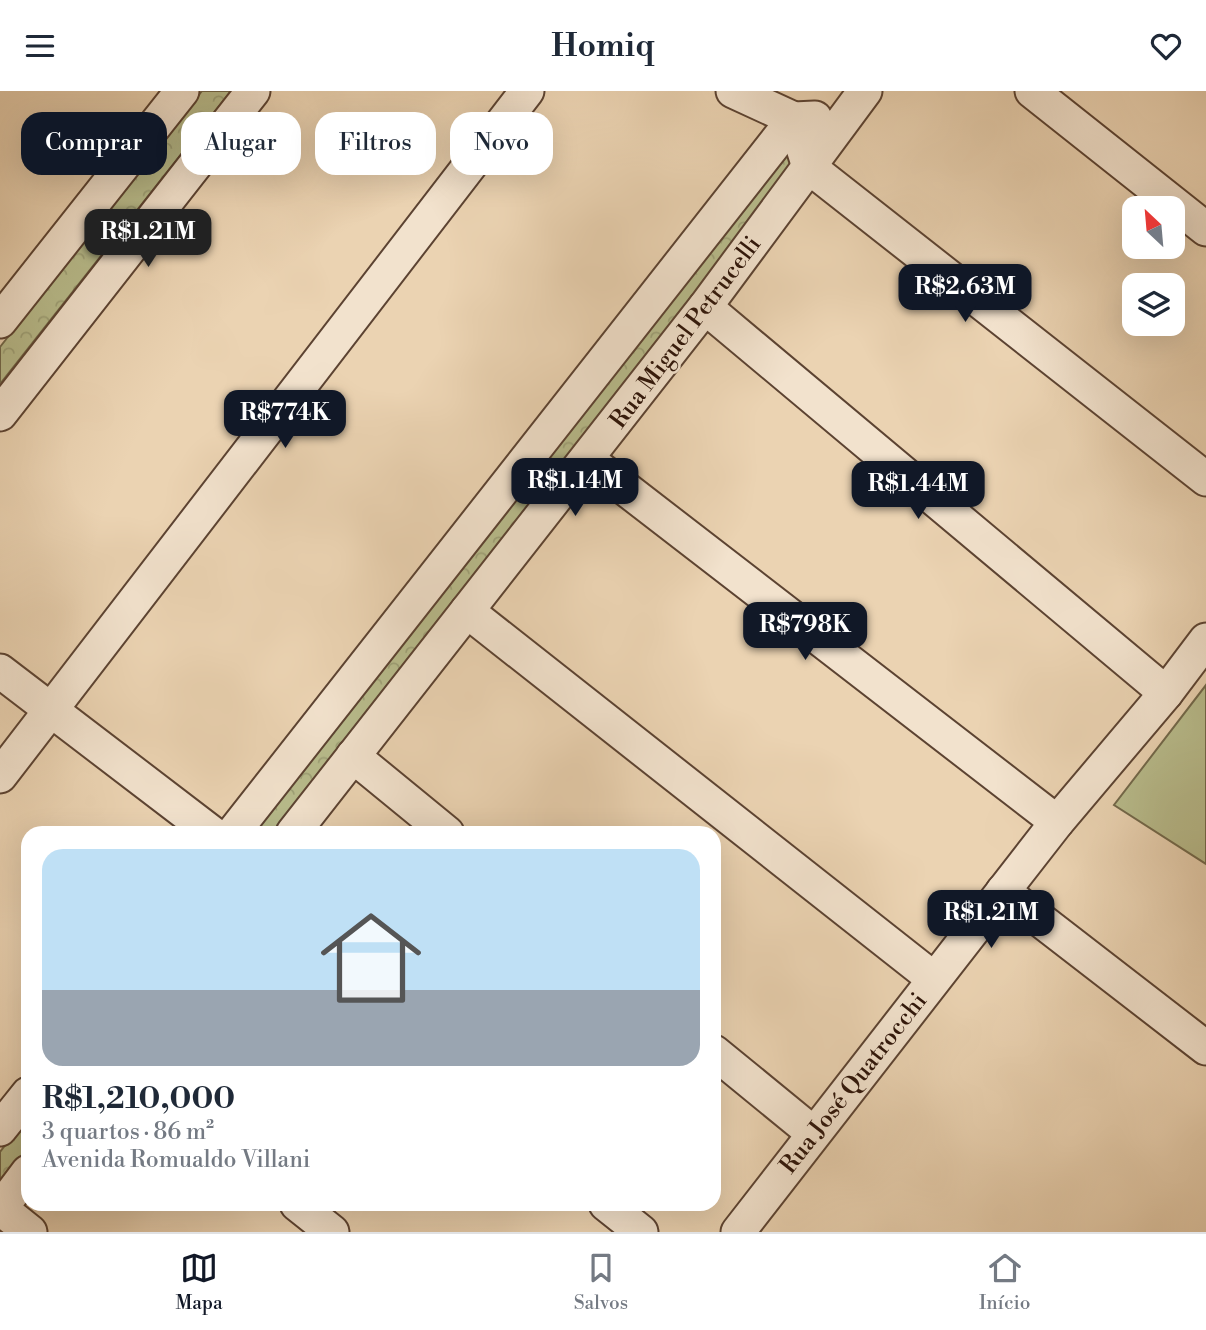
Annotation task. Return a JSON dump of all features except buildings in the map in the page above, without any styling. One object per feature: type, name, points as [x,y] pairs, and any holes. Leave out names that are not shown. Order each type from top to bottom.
[{"type":"street","points":[[0,321],[183,91]]},
{"type":"street","points":[[0,414],[253,91]]},
{"type":"street","points":[[0,776],[527,91]]},
{"type":"street","points":[[733,91],[794,119],[844,117]]},
{"type":"street","name":"Rua Miguel Petrucelli","points":[[298,826],[705,307],[865,91]]},
{"type":"street","points":[[1032,91],[1206,229]]},
{"type":"street","points":[[794,119],[809,167],[1206,479]]},
{"type":"street","name":"Rua Miguel Petrucelli","points":[[238,826],[794,119]]},
{"type":"street","points":[[705,307],[1166,693]]},
{"type":"street","points":[[587,459],[1057,822]]},
{"type":"street","points":[[467,611],[934,979]]},
{"type":"street","name":"Rua José Quatrocchi","points":[[738,1232],[1057,822],[1166,693],[1206,640]]},
{"type":"street","points":[[0,671],[203,826]]},
{"type":"street","points":[[353,756],[438,826]]},
{"type":"street","points":[[1003,891],[1206,1048]]},
{"type":"street","points":[[721,1058],[813,1133]]},
{"type":"street","points":[[0,1129],[21,1103]]},
{"type":"street","points":[[21,1181],[0,1208],[30,1232]]},
{"type":"street","points":[[306,1211],[332,1232]]},
{"type":"street","points":[[615,1211],[641,1232]]},
{"type":"green space","points":[[202,91],[231,91],[214,112],[185,112]]},
{"type":"green space","points":[[181,118],[181,154],[167,172],[167,135]]},
{"type":"green space","points":[[786,155],[791,157],[796,168],[287,826],[255,826]]},
{"type":"green space","points":[[136,175],[165,175],[0,384],[0,347]]},
{"type":"green space","points":[[1206,685],[1206,864],[1114,805]]},
{"type":"green space","points":[[21,1125],[21,1166],[0,1192],[0,1152]]}]
